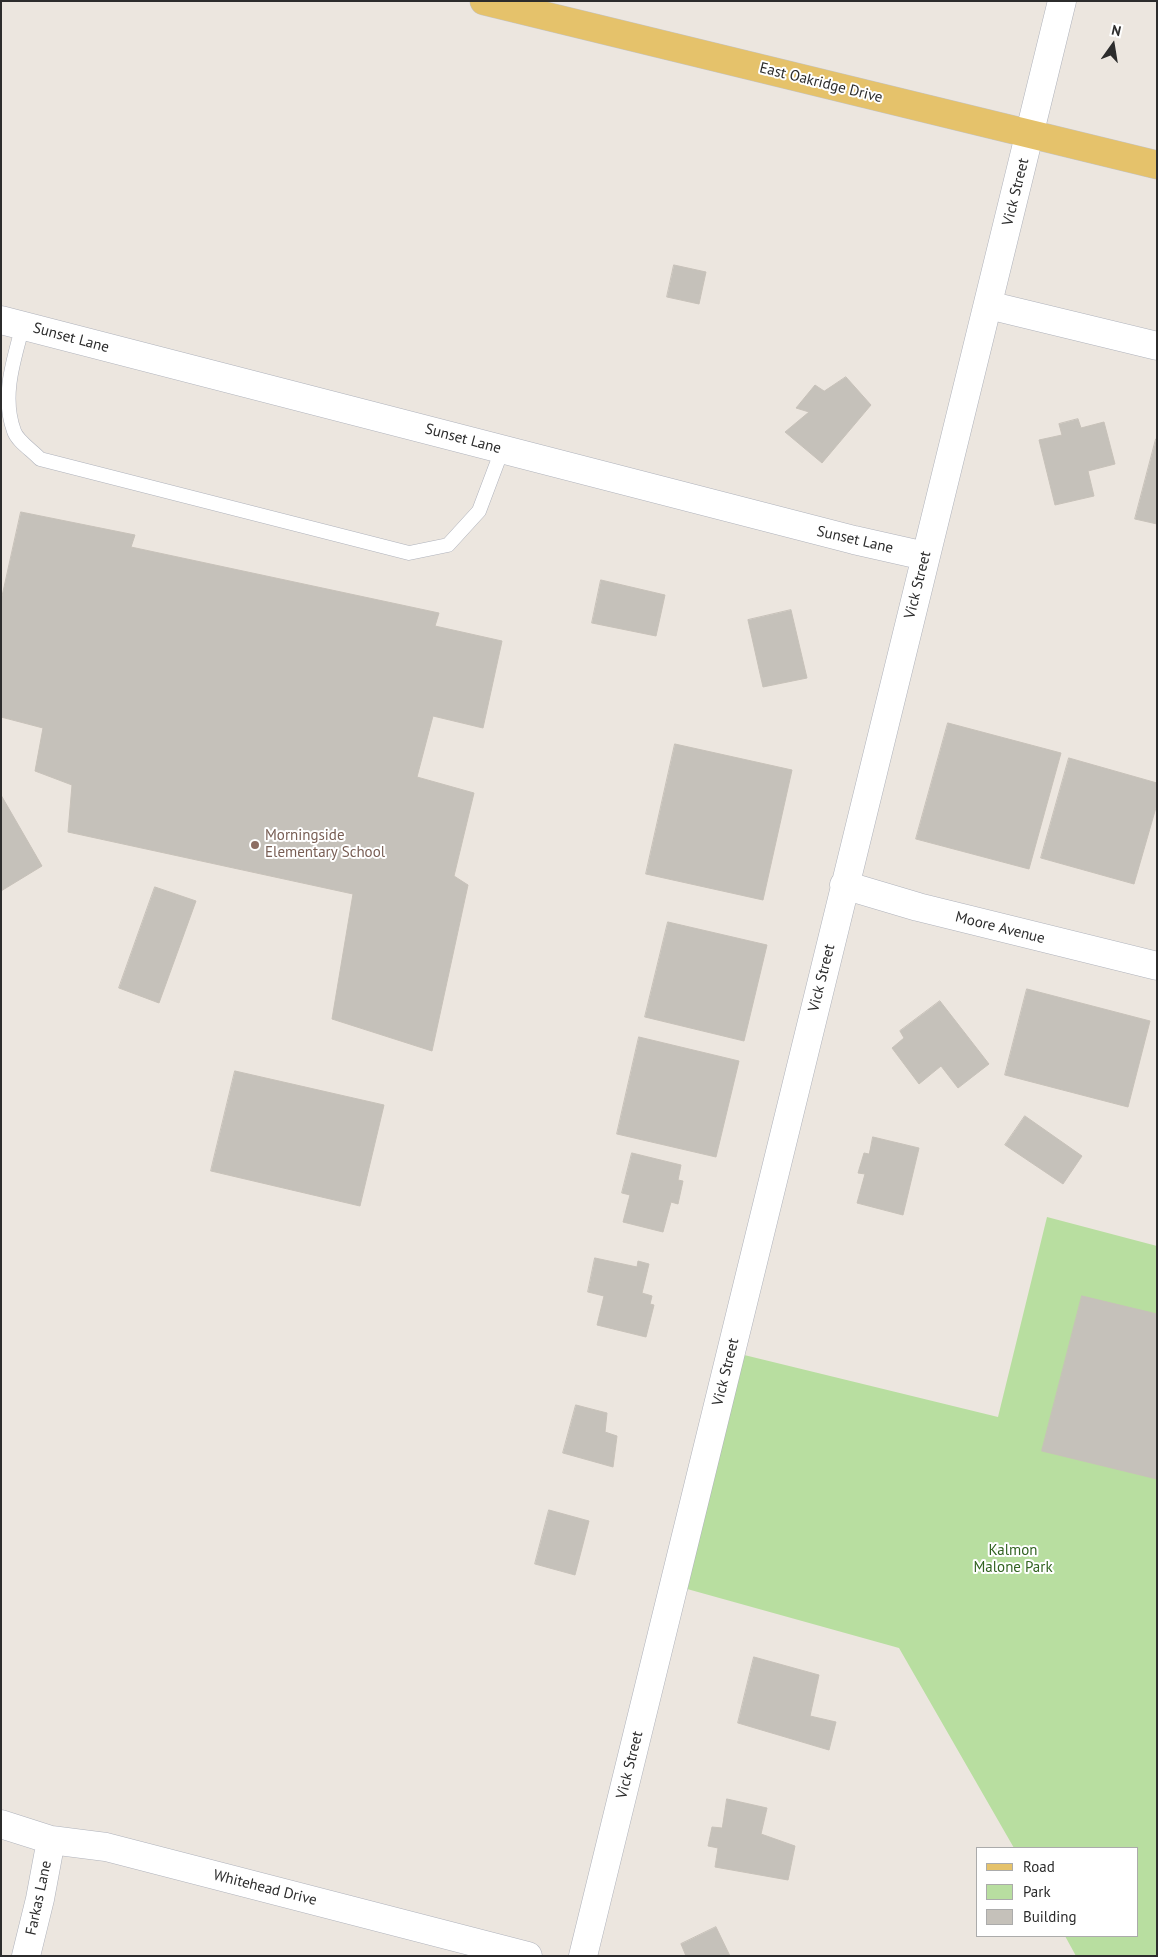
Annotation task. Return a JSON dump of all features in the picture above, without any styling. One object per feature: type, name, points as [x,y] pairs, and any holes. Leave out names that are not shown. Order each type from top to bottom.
[{"type":"main road","name":"East Oakridge Drive","points":[[484,1],[1157,165]]},
{"type":"street","name":"Vick Street","points":[[583,1956],[844,885],[1031,134],[1062,1]]},
{"type":"street","points":[[988,305],[1157,346]]},
{"type":"street","name":"Sunset Lane","points":[[12,322],[502,450],[854,540],[925,556]]},
{"type":"street","name":"Moore Avenue","points":[[844,885],[918,907],[1157,966]]},
{"type":"street","name":"Whitehead Drive","points":[[1,1824],[51,1840],[106,1847],[528,1956]]},
{"type":"street","name":"Farkas Lane","points":[[26,1956],[40,1899],[51,1840]]},
{"type":"lane","points":[[12,322],[8,404],[14,433],[40,459],[409,553],[448,545],[479,511],[502,450]]},
{"type":"green space","name":"Kalmon Malone Park","points":[[1047,1217],[1157,1246],[1157,1956],[1076,1956],[1066,1937],[1138,1937],[1138,1847],[1013,1847],[899,1648],[680,1587],[736,1353],[998,1417]]},
{"type":"building","points":[[674,265],[706,272],[699,304],[667,297]]},
{"type":"building","points":[[846,377],[871,405],[822,463],[785,432],[809,412],[796,408],[815,385],[824,391]]},
{"type":"building","points":[[1078,419],[1081,428],[1104,422],[1115,464],[1088,471],[1094,496],[1055,505],[1039,440],[1062,435],[1059,424]]},
{"type":"building","points":[[1157,439],[1157,524],[1135,519]]},
{"type":"building","points":[[21,512],[135,535],[131,547],[439,613],[435,626],[502,641],[483,728],[433,716],[417,777],[474,793],[454,876],[468,885],[432,1051],[332,1019],[353,894],[68,832],[72,785],[35,771],[43,728],[1,717],[1,601]]},
{"type":"building","points":[[601,580],[665,595],[656,636],[592,623]]},
{"type":"building","points":[[791,610],[807,678],[763,687],[748,620]]},
{"type":"building","points":[[948,723],[1061,753],[1029,869],[916,839]]},
{"type":"building","points":[[675,744],[792,770],[763,900],[646,874]]},
{"type":"building","points":[[1069,758],[1157,783],[1157,804],[1134,884],[1041,858]]},
{"type":"building","points":[[1,795],[42,866],[1,891]]},
{"type":"building","points":[[155,887],[196,901],[159,1003],[119,988]]},
{"type":"building","points":[[668,922],[767,945],[744,1041],[645,1017]]},
{"type":"building","points":[[1027,989],[1150,1021],[1128,1107],[1005,1075]]},
{"type":"building","points":[[940,1001],[989,1064],[958,1088],[941,1066],[919,1084],[892,1048],[904,1038],[900,1031]]},
{"type":"building","points":[[639,1037],[739,1061],[716,1157],[617,1134]]},
{"type":"building","points":[[235,1071],[384,1105],[360,1206],[211,1171]]},
{"type":"building","points":[[1025,1116],[1082,1156],[1063,1184],[1005,1145]]},
{"type":"building","points":[[873,1137],[919,1148],[903,1215],[857,1203],[865,1174],[858,1173],[864,1153],[869,1154]]},
{"type":"building","points":[[632,1153],[681,1165],[678,1180],[683,1181],[678,1204],[671,1202],[663,1232],[623,1222],[630,1195],[622,1193]]},
{"type":"building","points":[[595,1258],[637,1267],[638,1261],[649,1264],[642,1293],[652,1296],[650,1304],[654,1305],[646,1337],[597,1325],[604,1296],[588,1292]]},
{"type":"building","points":[[1082,1296],[1157,1314],[1157,1479],[1042,1451]]},
{"type":"building","points":[[576,1405],[607,1413],[605,1432],[617,1436],[613,1467],[563,1453]]},
{"type":"building","points":[[549,1510],[589,1521],[575,1575],[535,1564]]},
{"type":"building","points":[[754,1657],[819,1675],[810,1716],[836,1722],[829,1750],[738,1723]]},
{"type":"building","points":[[727,1799],[767,1808],[761,1834],[795,1846],[788,1880],[715,1867],[718,1848],[708,1846],[712,1827],[722,1828]]},
{"type":"building","points":[[716,1927],[730,1956],[686,1956],[681,1944]]},
{"type":"place","name":"Morningside Elementary School","points":[[255,845]]}]
